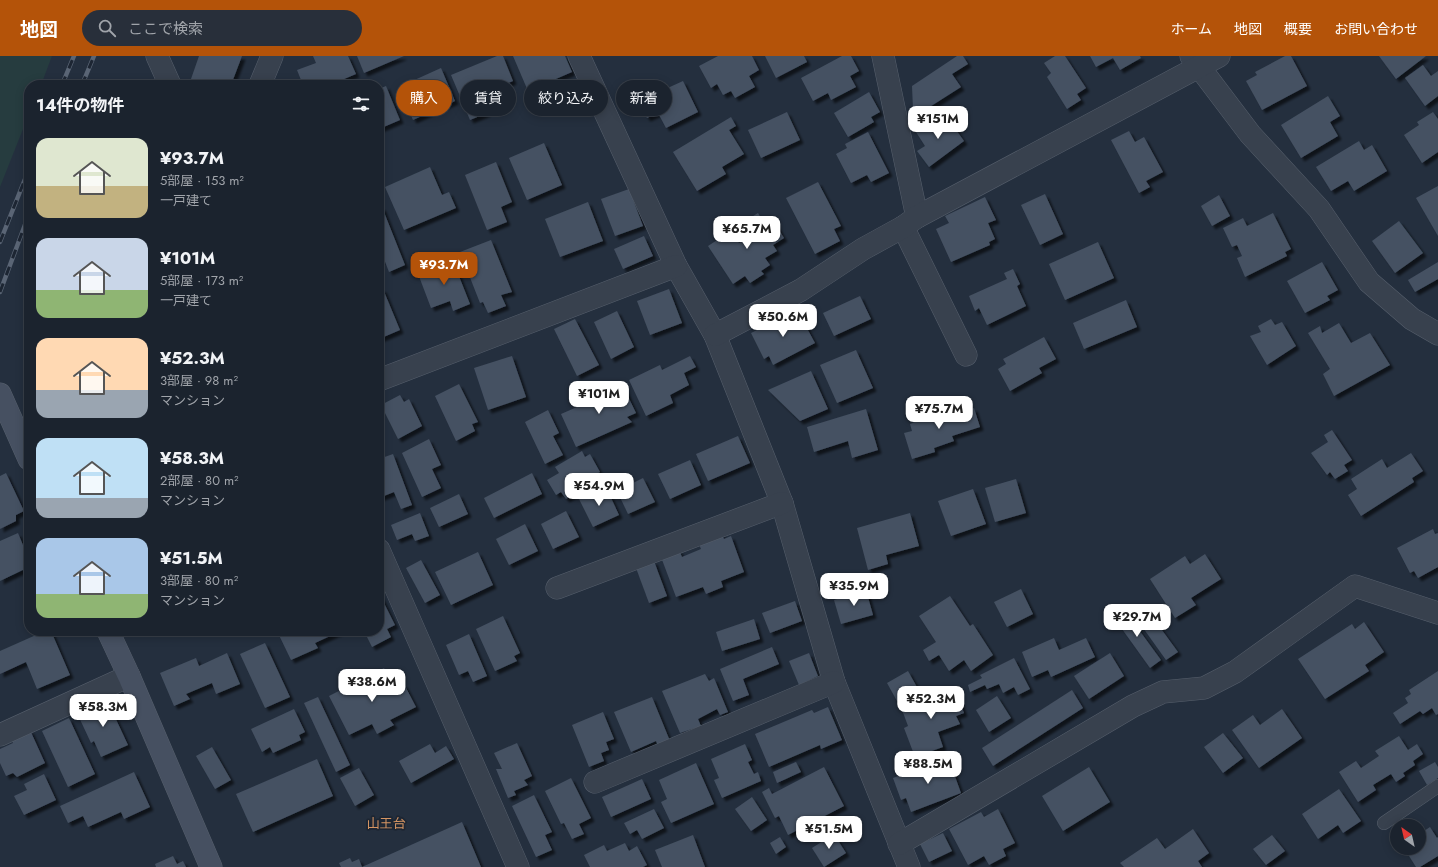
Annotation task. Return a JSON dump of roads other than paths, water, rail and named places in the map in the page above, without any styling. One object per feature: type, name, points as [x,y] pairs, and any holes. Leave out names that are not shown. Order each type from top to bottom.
[{"type":"street","points":[[156,56],[168,80]]},
{"type":"street","points":[[262,80],[272,56]]},
{"type":"street","points":[[579,56],[676,266],[715,335],[782,503],[834,682],[909,867]]},
{"type":"street","points":[[883,56],[910,222],[966,355]]},
{"type":"street","points":[[715,335],[801,290],[864,249],[910,222],[1194,61],[1219,56]]},
{"type":"street","points":[[1194,61],[1250,134],[1319,209],[1369,282],[1412,319],[1438,334]]},
{"type":"street","points":[[384,378],[676,266]]},
{"type":"street","points":[[0,394],[24,448]]},
{"type":"street","points":[[557,588],[782,503]]},
{"type":"street","points":[[384,561],[518,867]]},
{"type":"street","points":[[900,844],[1133,706],[1163,692],[1204,688],[1235,672],[1355,586],[1438,613]]},
{"type":"street","points":[[110,636],[211,867]]},
{"type":"street","points":[[0,735],[128,676]]},
{"type":"street","points":[[596,782],[834,682]]},
{"type":"lane","points":[[1384,823],[1438,786]]},
{"type":"railway","points":[[64,80],[74,56]]},
{"type":"railway","points":[[84,80],[94,56]]},
{"type":"railway","points":[[0,242],[24,182]]},
{"type":"railway","points":[[0,292],[24,227]]},
{"type":"district","name":"山王台","points":[[386,823]]}]
